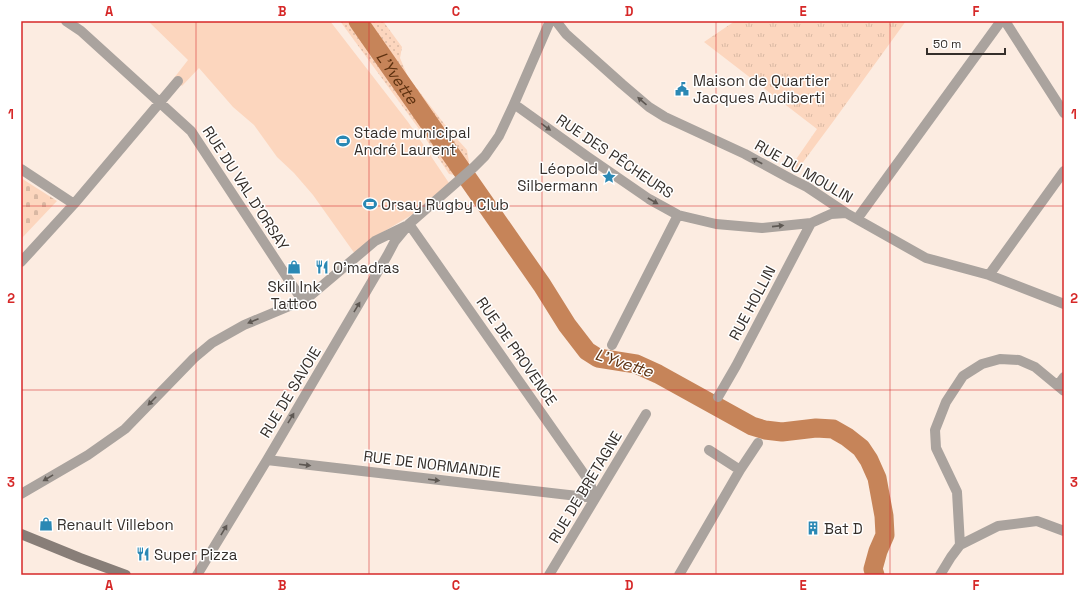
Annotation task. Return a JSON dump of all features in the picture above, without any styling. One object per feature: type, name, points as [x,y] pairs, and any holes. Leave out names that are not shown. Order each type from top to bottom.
[{"type":"main road","points":[[21,534],[126,575]]},
{"type":"street","name":"RUE DU VAL D'ORSAY","points":[[66,21],[81,31],[191,132],[302,300]]},
{"type":"street","points":[[21,494],[88,455],[125,428],[194,358],[212,343],[244,325],[310,296],[375,241],[409,224],[458,182],[485,156],[499,136],[550,21]]},
{"type":"street","name":"RUE DU MOULIN","points":[[556,21],[566,34],[649,107],[665,117],[745,154],[802,184],[846,213],[926,258],[989,275],[1064,304]]},
{"type":"street","points":[[857,219],[1001,21]]},
{"type":"street","points":[[1005,21],[1064,113]]},
{"type":"street","points":[[21,262],[74,204],[178,82]]},
{"type":"street","name":"RUE DES PÊCHEURS","points":[[514,104],[643,195],[678,215],[716,224],[762,228],[811,223],[831,214],[846,213]]},
{"type":"street","points":[[21,169],[74,204]]},
{"type":"street","points":[[989,275],[1064,171]]},
{"type":"street","points":[[612,345],[678,215]]},
{"type":"street","name":"RUE HOLLIN","points":[[718,397],[736,366],[811,223]]},
{"type":"street","name":"RUE DE SAVOIE","points":[[197,575],[388,256],[395,241],[409,224]]},
{"type":"street","name":"RUE DE PROVENCE","points":[[409,224],[589,481],[595,498]]},
{"type":"street","points":[[960,545],[957,492],[936,448],[935,430],[946,402],[963,376],[982,364],[1000,359],[1019,360],[1035,367],[1061,388],[1064,376]]},
{"type":"street","name":"RUE DE BRETAGNE","points":[[549,575],[646,414]]},
{"type":"street","points":[[680,575],[740,470],[758,443]]},
{"type":"street","points":[[709,450],[740,470]]},
{"type":"street","name":"RUE DE NORMANDIE","points":[[267,460],[595,498]]},
{"type":"street","points":[[940,575],[960,545],[998,526],[1037,521],[1064,531]]},
{"type":"green space","name":"Stade municipal André Laurent","points":[[148,21],[330,21],[408,122],[449,183],[415,213],[383,232],[355,254],[313,195],[294,173],[277,157],[254,125],[233,107],[199,68],[182,86],[174,78],[188,60]]},
{"type":"green space","points":[[340,21],[383,21],[402,47],[400,58],[408,77],[449,130],[467,150],[469,162],[455,175],[449,174],[422,133]]},
{"type":"green space","points":[[735,21],[906,21],[795,173],[790,168],[817,129],[704,42]]},
{"type":"green space","points":[[21,178],[57,201],[21,239]]},
{"type":"waterway","name":"L'Yvette","points":[[358,21],[542,285],[567,325],[587,351],[598,358],[636,364],[658,374],[752,426],[765,430],[782,432],[816,428],[833,429],[847,437],[861,448],[869,460],[877,478],[884,516],[885,535],[878,551],[873,569],[875,575]]},
{"type":"place","name":"Maison de Quartier Jacques Audiberti","points":[[682,89]]},
{"type":"place","name":"Stade municipal André Laurent","points":[[343,141]]},
{"type":"place","name":"Léopold Silbermann","points":[[609,177]]},
{"type":"place","name":"Orsay Rugby Club","points":[[370,204]]},
{"type":"place","name":"Skill Ink Tattoo","points":[[294,267]]},
{"type":"place","name":"O'madras","points":[[322,267]]},
{"type":"place","name":"Renault Villebon","points":[[46,524]]},
{"type":"place","name":"Bat D","points":[[813,528]]},
{"type":"place","name":"Super Pizza","points":[[143,554]]}]
